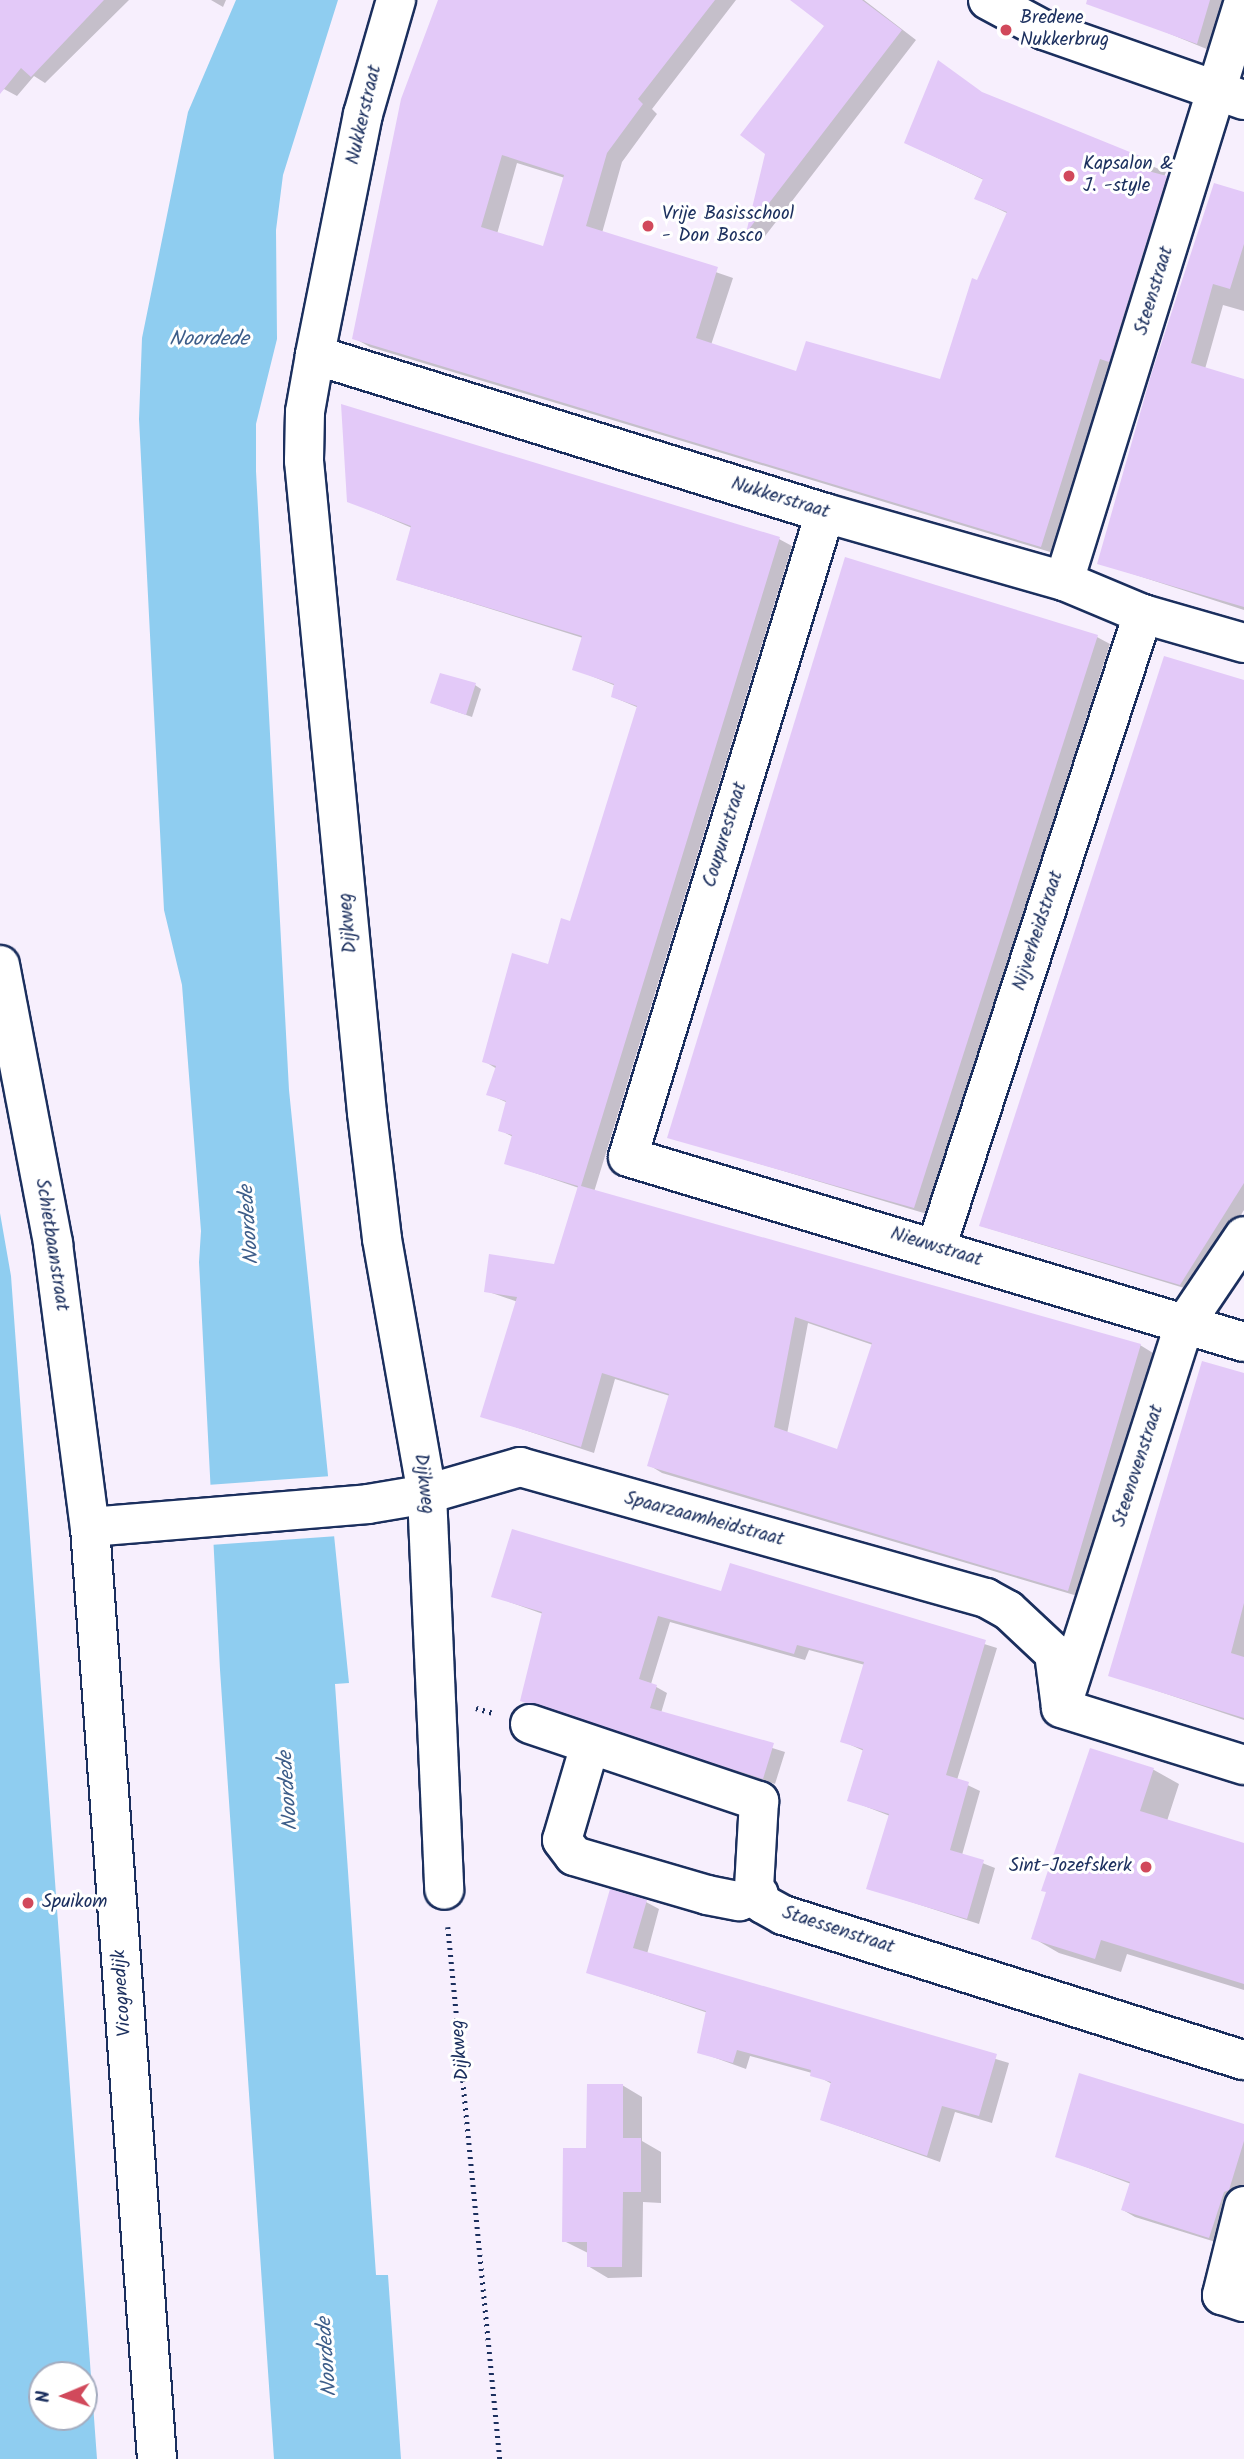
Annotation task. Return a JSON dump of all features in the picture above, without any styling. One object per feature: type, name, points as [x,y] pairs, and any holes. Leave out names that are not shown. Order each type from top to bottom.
[{"type":"street","name":"Nukkerstraat","points":[[308,514],[305,412],[363,114],[396,0]]},
{"type":"street","points":[[988,0],[1044,30],[1230,97]]},
{"type":"street","name":"Steenstraat","points":[[1064,581],[1230,97],[1244,1]]},
{"type":"street","name":"Nukkerstraat","points":[[315,355],[825,513],[1064,581],[1143,614],[1244,643]]},
{"type":"street","name":"Coupurestraat","points":[[628,1157],[825,513]]},
{"type":"street","name":"Dijkweg","points":[[308,514],[382,1239],[427,1494],[433,1701],[444,1890]]},
{"type":"street","name":"Nijverheidstraat","points":[[936,1248],[1143,614]]},
{"type":"street","name":"Schietbaanstraat","points":[[0,965],[53,1244],[90,1527]]},
{"type":"street","name":"Nieuwstraat","points":[[628,1157],[1244,1342]]},
{"type":"street","name":"Steenovenstraat","points":[[1061,1708],[1184,1325],[1244,1236]]},
{"type":"street","name":"Spaarzaamheidstraat","points":[[90,1527],[169,1518],[368,1504],[427,1494],[520,1467],[986,1598],[1007,1610],[1054,1653],[1061,1708]]},
{"type":"street","name":"Vicognedijk","points":[[90,1527],[157,2459]]},
{"type":"street","points":[[1061,1708],[1244,1765]]},
{"type":"street","name":"Staessenstraat","points":[[530,1724],[759,1801],[754,1888],[764,1904],[783,1915],[1244,2060]]},
{"type":"street","points":[[590,1745],[562,1840],[574,1856],[707,1895],[739,1901],[759,1894]]},
{"type":"street","points":[[1244,2206],[1222,2295],[1244,2302]]},
{"type":"path","points":[[433,1701],[471,1706],[530,1724]]},
{"type":"path","name":"Dijkweg","points":[[444,1890],[500,2459]]},
{"type":"water","name":"Noordede","points":[[236,0],[338,0],[283,175],[276,230],[277,339],[256,424],[256,471],[289,1090],[349,1683],[335,1684],[376,2275],[388,2275],[401,2459],[274,2459],[220,1670],[199,1262],[201,1231],[182,985],[164,910],[139,419],[142,338],[188,112]]},
{"type":"water","name":"Spuikom","points":[[0,1213],[11,1276],[90,2361],[28,2361],[28,2431],[95,2431],[97,2459],[0,2459]]},
{"type":"pier","points":[[332,1476],[338,1536],[210,1545],[207,1485]]},
{"type":"building","points":[[0,0],[104,0],[31,77],[21,68],[0,94]]},
{"type":"building","points":[[438,0],[715,0],[638,99],[643,104],[607,153],[586,226],[718,267],[696,338],[796,371],[806,341],[940,379],[972,278],[977,280],[1007,212],[974,199],[983,179],[904,143],[938,60],[982,92],[1152,161],[1148,171],[1167,176],[1109,362],[1100,359],[1041,547],[352,339],[401,99]],"holes":[[[502,155],[564,175],[543,246],[481,227]]]},
{"type":"building","points":[[790,0],[862,0],[902,30],[746,233],[765,154],[740,135],[824,26]]},
{"type":"building","points":[[1087,0],[1210,0],[1197,44],[1086,4]]},
{"type":"building","points":[[1214,183],[1244,192],[1244,244],[1230,289],[1213,284],[1191,363],[1244,379],[1244,607],[1097,564],[1151,375]]},
{"type":"building","points":[[341,404],[780,537],[581,1186],[1141,1344],[1068,1591],[647,1466],[669,1394],[602,1373],[581,1447],[480,1417],[517,1297],[484,1292],[489,1254],[554,1264],[578,1186],[504,1164],[512,1135],[498,1131],[506,1101],[486,1095],[496,1066],[482,1062],[512,953],[548,964],[561,918],[570,921],[637,706],[611,697],[614,684],[572,670],[582,636],[396,580],[411,526],[347,502]],"holes":[[[795,1317],[872,1343],[837,1449],[774,1427]]]},
{"type":"building","points":[[845,557],[1098,635],[914,1208],[667,1138]]},
{"type":"building","points":[[1164,656],[1244,680],[1244,1183],[1180,1285],[979,1226]]},
{"type":"building","points":[[440,673],[476,683],[466,715],[430,703]]},
{"type":"building","points":[[1202,1361],[1244,1373],[1244,1603],[1231,1653],[1244,1657],[1244,1718],[1108,1676]]},
{"type":"building","points":[[512,1529],[721,1591],[730,1563],[986,1640],[946,1775],[969,1782],[950,1850],[984,1860],[967,1919],[866,1889],[889,1814],[847,1801],[863,1749],[840,1742],[864,1662],[797,1645],[794,1654],[658,1616],[639,1679],[657,1685],[650,1708],[774,1743],[763,1779],[520,1701],[542,1612],[491,1597]]},
{"type":"building","name":"Sint-Jozefskerk","points":[[1090,1748],[1154,1768],[1140,1811],[1244,1843],[1244,1984],[1101,1940],[1095,1959],[1031,1939],[1046,1892],[1041,1891]]},
{"type":"building","points":[[610,1889],[647,1900],[633,1948],[997,2054],[979,2116],[942,2106],[927,2156],[820,2120],[831,2082],[810,2076],[811,2070],[737,2050],[733,2063],[697,2053],[706,2011],[586,1973]]},
{"type":"building","points":[[1079,2073],[1244,2124],[1244,2141],[1229,2190],[1224,2192],[1209,2238],[1121,2210],[1130,2182],[1055,2157]]},
{"type":"building","points":[[587,2084],[623,2084],[623,2138],[641,2138],[641,2192],[623,2192],[622,2267],[587,2267],[587,2242],[562,2242],[563,2148],[586,2148]]},
{"type":"place","name":"Bredene Nukkerbrug","points":[[1006,30]]},
{"type":"place","name":"Kapsalon & J. -style","points":[[1069,176]]},
{"type":"place","name":"Vrije Basisschool - Don Bosco","points":[[648,226]]},
{"type":"place","name":"Sint-Jozefskerk","points":[[1146,1867]]},
{"type":"place","name":"Spuikom","points":[[28,1903]]}]
